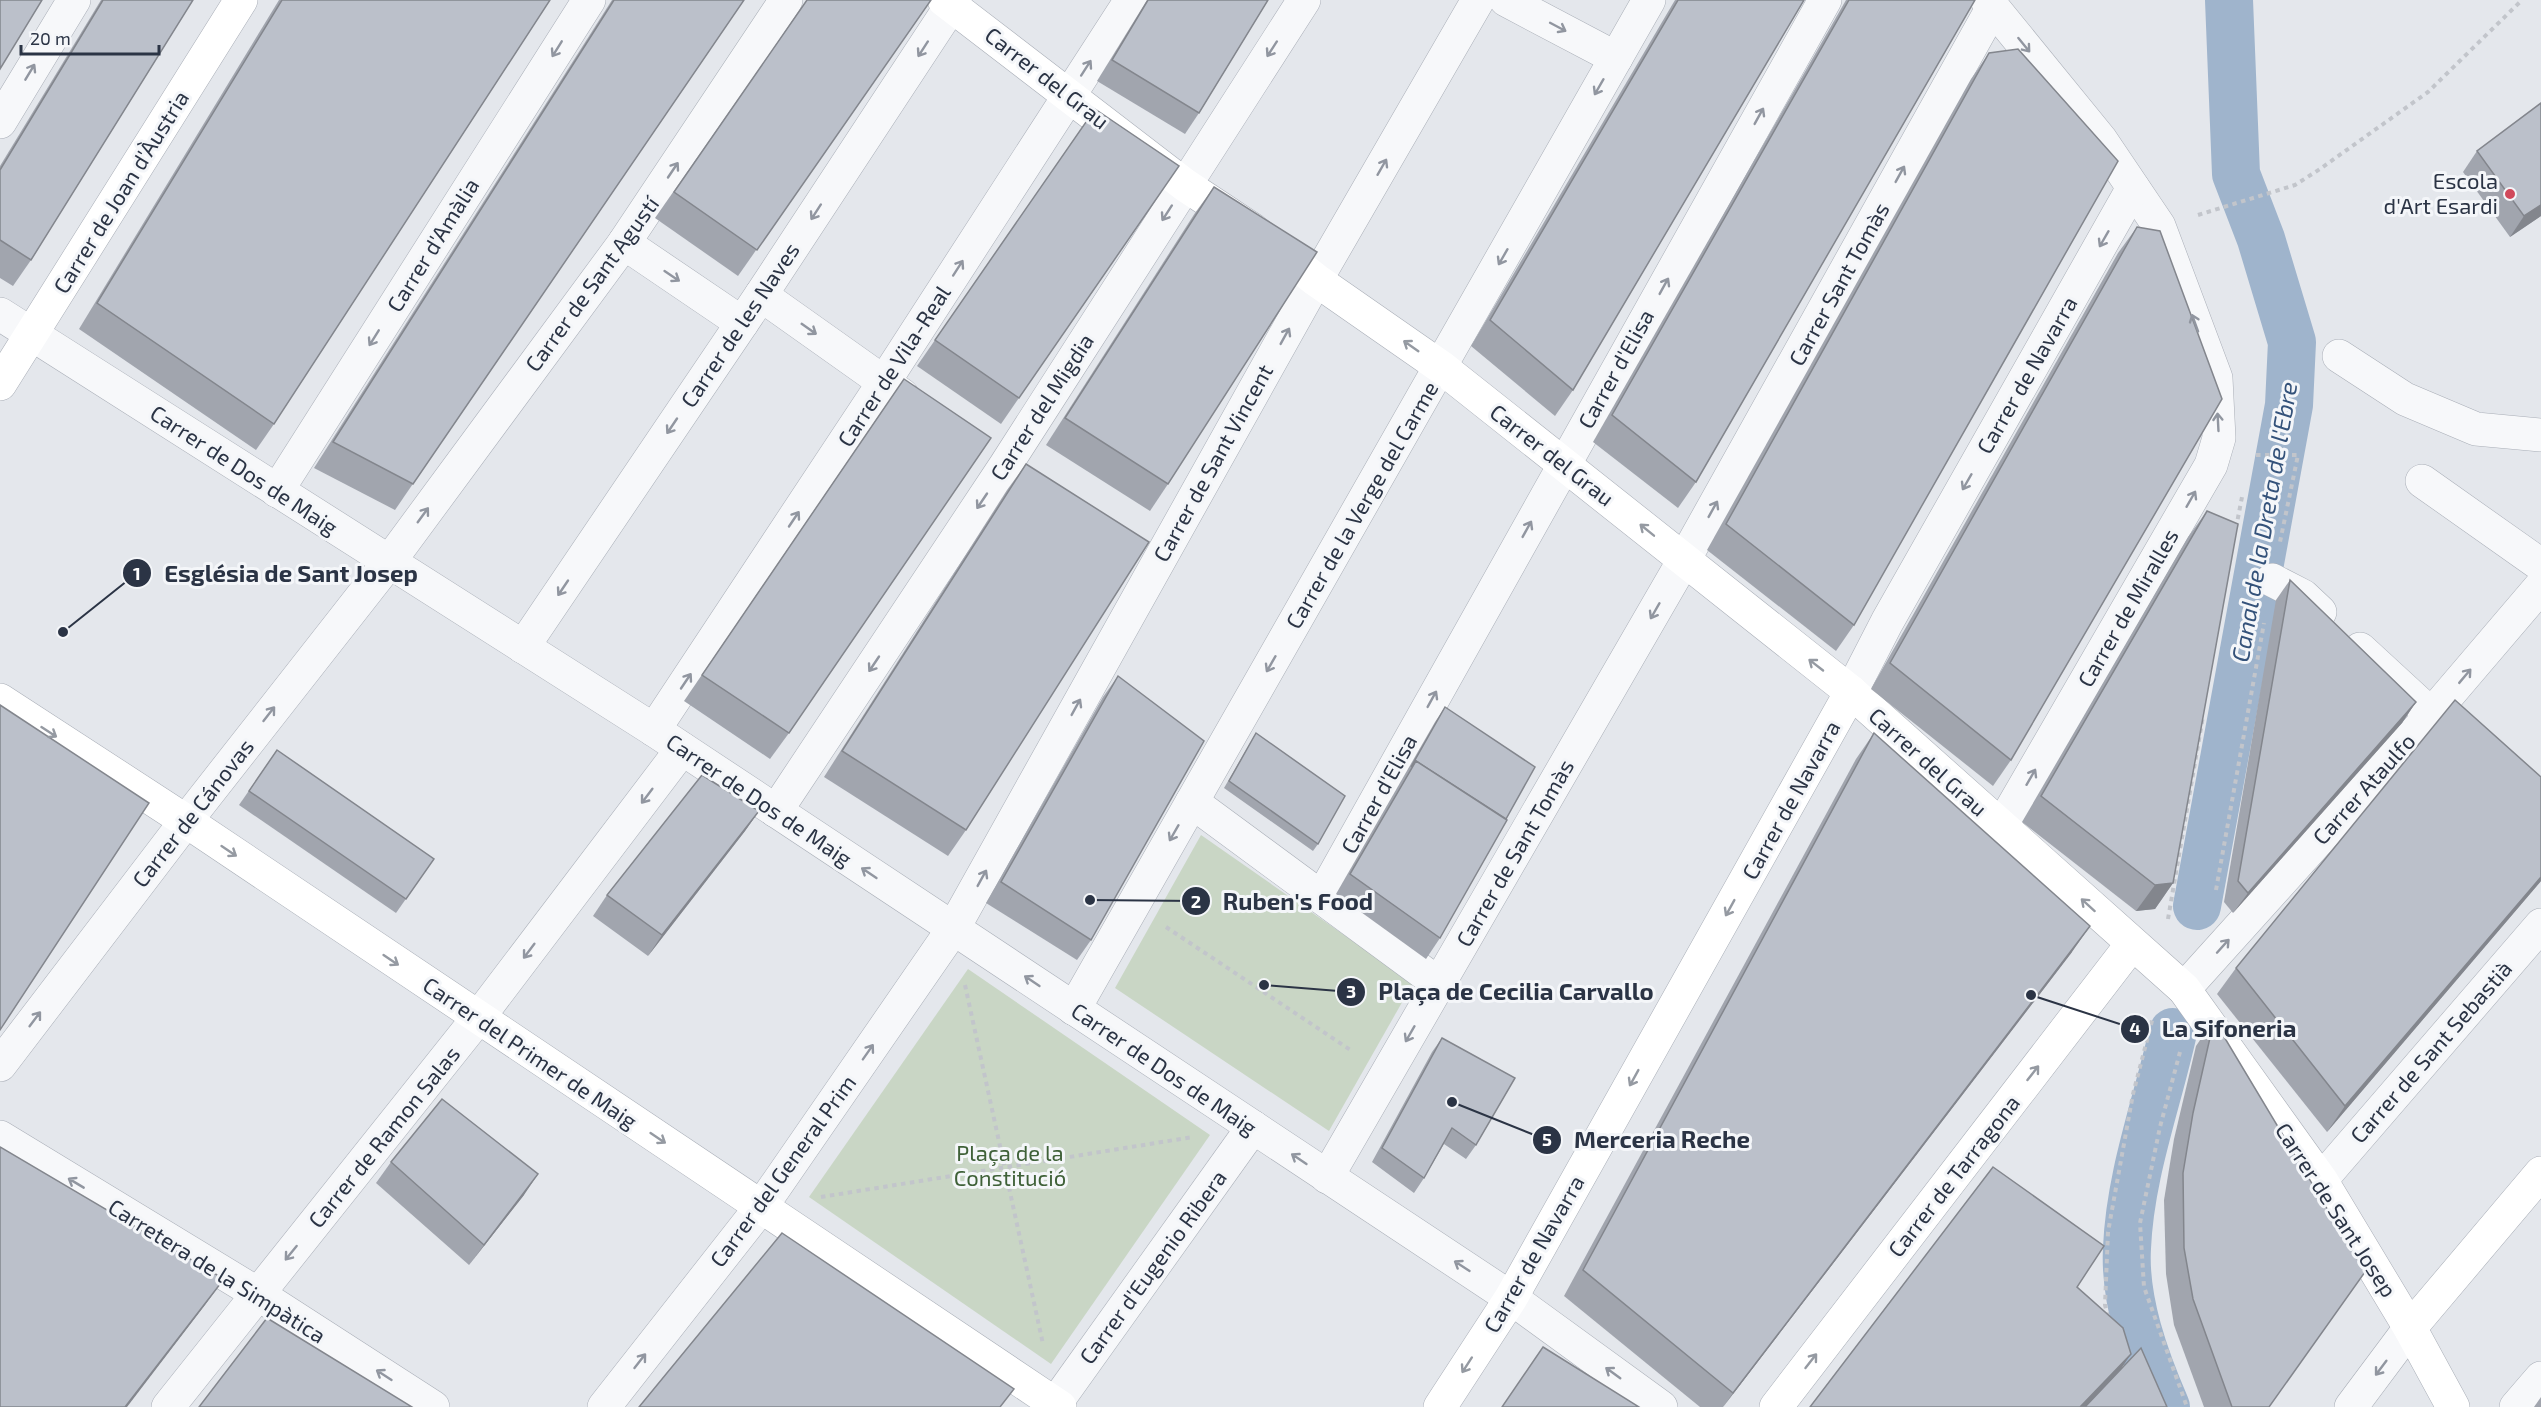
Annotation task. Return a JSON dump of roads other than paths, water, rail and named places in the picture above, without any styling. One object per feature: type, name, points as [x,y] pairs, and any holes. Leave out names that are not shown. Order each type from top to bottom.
[{"type":"street","points":[[0,122],[74,0]]},
{"type":"street","name":"Carrer de Joan d'Àustria","points":[[0,384],[242,0]]},
{"type":"street","name":"Carrer d'Amàlia","points":[[276,491],[589,0]]},
{"type":"street","name":"Carrer de Sant Agustí","points":[[389,562],[624,243],[786,0]]},
{"type":"street","name":"Carrer de Vila-Real","points":[[654,730],[884,382],[1131,0]]},
{"type":"street","name":"Carrer del Migdia","points":[[776,811],[1005,466],[1304,0]]},
{"type":"street","name":"Carrer de Sant Vincent","points":[[953,929],[1316,280],[1478,0]]},
{"type":"street","points":[[1506,0],[1616,58]]},
{"type":"street","name":"Carrer de la Verge del Carme","points":[[1074,1009],[1649,0]]},
{"type":"street","name":"Carrer d'Elisa","points":[[1322,897],[1825,0]]},
{"type":"street","name":"Carrer del Grau","points":[[950,2],[1185,185],[1252,230],[1316,280],[1441,367],[1851,692],[2132,944]]},
{"type":"street","name":"Carrer de les Naves","points":[[523,647],[761,295],[950,2]]},
{"type":"street","name":"Carrer de Miralles","points":[[1990,3],[2101,140],[2159,226],[2216,378],[2219,438],[2211,465],[2001,827]]},
{"type":"street","name":"Carrer Sant Tomàs","points":[[1684,560],[1990,3]]},
{"type":"street","name":"Carrer de Navarra","points":[[1440,1407],[1510,1298],[1851,692],[1887,622],[2133,188]]},
{"type":"street","points":[[624,243],[742,323]]},
{"type":"street","points":[[761,295],[931,415]]},
{"type":"street","name":"Carrer de Dos de Maig","points":[[0,314],[654,730],[1510,1298],[1661,1407]]},
{"type":"street","points":[[2339,356],[2405,399],[2476,429],[2541,435]]},
{"type":"street","points":[[977,447],[1033,486]]},
{"type":"street","points":[[2422,481],[2541,565]]},
{"type":"street","points":[[1125,552],[1152,571]]},
{"type":"street","name":"Carrer de Sant Tomàs","points":[[1327,1177],[1684,560]]},
{"type":"street","name":"Carrer de Cánovas","points":[[0,1065],[186,821],[389,562]]},
{"type":"street","points":[[2272,580],[2303,596],[2473,753]]},
{"type":"street","name":"Carrer Ataulfo","points":[[2180,988],[2431,716],[2541,586]]},
{"type":"street","name":"Carrer del Primer de Maig","points":[[0,700],[186,821],[1056,1406]]},
{"type":"street","name":"Carrer de Ramon Salas","points":[[168,1407],[478,1018],[682,749]]},
{"type":"street","points":[[1192,802],[1439,984]]},
{"type":"street","name":"Carrer de Sant Sebastià","points":[[2321,1180],[2541,925]]},
{"type":"street","name":"Carrer del General Prim","points":[[604,1407],[761,1207],[953,929]]},
{"type":"street","name":"Carrer de Sant Josep","points":[[2132,944],[2180,988],[2321,1180],[2410,1328],[2453,1407]]},
{"type":"street","name":"Carrer de Tarragona","points":[[1776,1407],[2132,944]]},
{"type":"street","name":"Carrer d'Eugenio Ribera","points":[[1056,1406],[1252,1127]]},
{"type":"street","name":"Carretera de la Simpàtica","points":[[0,1137],[258,1294],[433,1407]]},
{"type":"street","points":[[2351,1407],[2410,1328],[2541,1173]]},
{"type":"street","points":[[2516,1407],[2541,1378]]},
{"type":"waterway","name":"Canal de la Dreta de l'Ebre","points":[[2197,906],[2289,405],[2292,342],[2261,239],[2236,174],[2229,0]]},
{"type":"waterway","name":"Canal de la Dreta de l'Ebre","points":[[2166,1407],[2144,1350],[2132,1309],[2127,1248],[2133,1193],[2173,1032]]},
{"type":"place","name":"Escola d'Art Esardi","points":[[2510,194]]},
{"type":"place","name":"Església de Sant Josep","points":[[63,632]]},
{"type":"place","name":"Ruben's Food","points":[[1090,900]]},
{"type":"place","name":"Plaça de Cecilia Carvallo","points":[[1264,985]]},
{"type":"place","name":"La Sifoneria","points":[[2031,995]]},
{"type":"place","name":"Merceria Reche","points":[[1452,1102]]},
{"type":"park label","name":"Plaça de la Constitució","points":[[1010,1166]]}]
